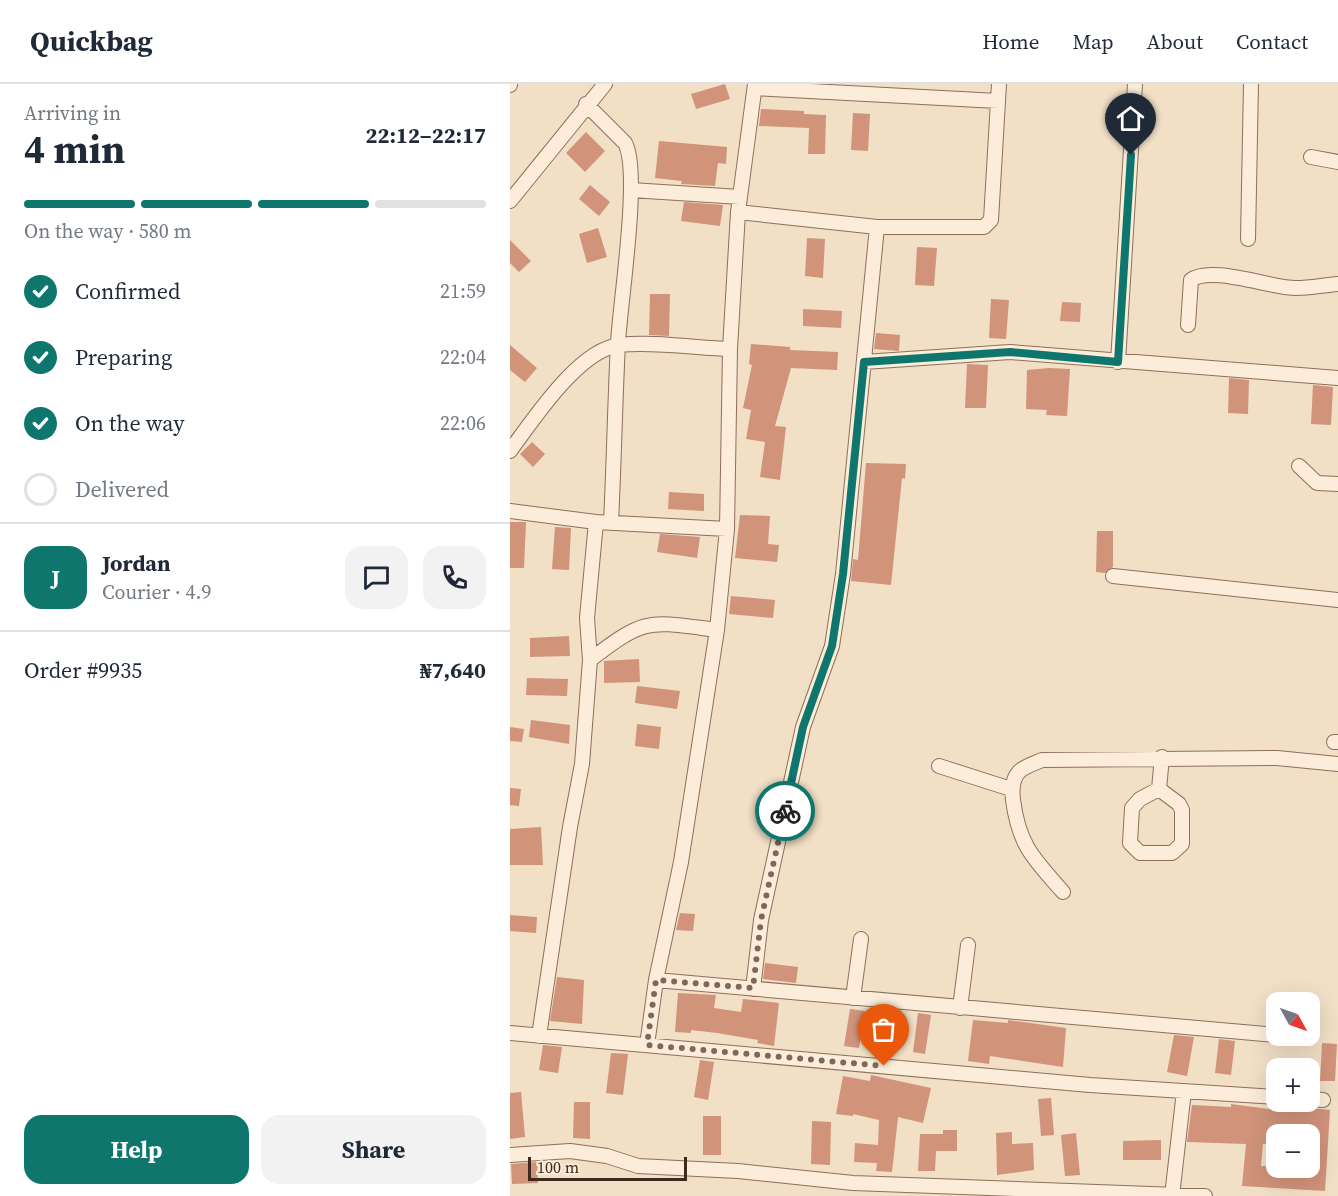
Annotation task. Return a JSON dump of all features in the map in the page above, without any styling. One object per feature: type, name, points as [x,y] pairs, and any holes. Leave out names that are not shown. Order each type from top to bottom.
[{"type":"street","points":[[510,201],[586,104],[605,84]]},
{"type":"street","points":[[738,212],[877,227],[988,225],[991,220],[999,84]]},
{"type":"street","points":[[1118,362],[1135,84]]},
{"type":"street","points":[[1248,239],[1251,84]]},
{"type":"street","points":[[647,1045],[656,980],[681,862],[717,630],[727,529],[730,349],[738,212],[755,86],[998,101]]},
{"type":"street","points":[[586,104],[625,143],[629,151],[631,190],[618,344],[611,522]]},
{"type":"street","points":[[1311,157],[1338,162]]},
{"type":"street","points":[[631,190],[740,197]]},
{"type":"street","points":[[753,988],[761,920],[803,727],[832,646],[843,574],[877,227]]},
{"type":"street","points":[[1188,325],[1191,280],[1196,276],[1221,276],[1295,288],[1338,284]]},
{"type":"street","points":[[510,451],[563,381],[591,357],[618,344],[730,349]]},
{"type":"street","points":[[864,362],[1010,352],[1338,378]]},
{"type":"street","points":[[1299,466],[1317,483],[1338,484]]},
{"type":"street","points":[[510,511],[596,522],[727,529]]},
{"type":"street","points":[[539,1036],[570,827],[582,764],[590,660],[587,618],[596,522]]},
{"type":"street","points":[[1113,576],[1338,600]]},
{"type":"street","points":[[590,660],[618,638],[643,624],[655,622],[717,630]]},
{"type":"street","points":[[1063,892],[1036,862],[1018,834],[1011,789],[1019,771],[1042,760],[1162,757],[1277,758],[1338,764]]},
{"type":"street","points":[[1159,789],[1162,757]]},
{"type":"street","points":[[939,766],[1011,789]]},
{"type":"street","points":[[1159,789],[1179,804],[1182,810],[1182,844],[1172,853],[1140,852],[1130,843],[1132,808],[1140,799],[1159,789]]},
{"type":"street","points":[[853,998],[861,939]]},
{"type":"street","points":[[960,1008],[968,945]]},
{"type":"street","points":[[656,980],[1266,1034]]},
{"type":"street","points":[[510,1033],[1266,1096]]},
{"type":"street","points":[[1172,1195],[1184,1091]]},
{"type":"street","points":[[510,1155],[570,1151],[607,1156],[638,1166],[738,1171],[853,1183],[1205,1196]]},
{"type":"building","points":[[725,84],[730,99],[696,109],[691,94]]},
{"type":"building","points":[[761,109],[804,111],[804,114],[826,115],[825,154],[808,154],[809,128],[759,126]]},
{"type":"building","points":[[853,113],[870,114],[868,151],[851,150]]},
{"type":"building","points":[[586,132],[605,151],[585,172],[566,153]]},
{"type":"building","points":[[659,141],[727,147],[726,164],[718,163],[715,186],[681,184],[682,181],[655,178]]},
{"type":"building","points":[[590,185],[610,202],[599,216],[579,199]]},
{"type":"building","points":[[684,202],[723,205],[720,226],[681,221]]},
{"type":"building","points":[[598,228],[607,257],[587,263],[579,234]]},
{"type":"building","points":[[807,238],[825,239],[823,278],[805,276]]},
{"type":"building","points":[[510,240],[531,261],[519,272],[510,263]]},
{"type":"building","points":[[917,247],[937,248],[934,286],[915,285]]},
{"type":"building","points":[[650,294],[670,294],[669,336],[649,335]]},
{"type":"building","points":[[991,299],[1009,300],[1006,339],[989,338]]},
{"type":"building","points":[[1062,302],[1081,303],[1080,322],[1060,321]]},
{"type":"building","points":[[803,309],[842,311],[841,328],[803,326]]},
{"type":"building","points":[[876,333],[900,335],[899,351],[874,349]]},
{"type":"building","points":[[751,344],[790,347],[790,350],[838,352],[837,370],[791,368],[775,426],[786,427],[780,480],[760,477],[765,442],[746,439],[751,410],[743,408],[752,365],[749,364]]},
{"type":"building","points":[[510,345],[537,368],[525,382],[510,370]]},
{"type":"building","points":[[967,364],[988,365],[986,408],[965,408]]},
{"type":"building","points":[[1070,369],[1067,416],[1046,415],[1047,410],[1026,409],[1027,370]]},
{"type":"building","points":[[1229,378],[1249,380],[1248,414],[1228,413]]},
{"type":"building","points":[[1313,385],[1333,387],[1331,425],[1311,424]]},
{"type":"building","points":[[532,442],[545,454],[533,467],[520,454]]},
{"type":"building","points":[[866,463],[906,464],[905,479],[902,478],[891,585],[851,581],[853,559],[858,560]]},
{"type":"building","points":[[669,492],[704,494],[704,511],[668,509]]},
{"type":"building","points":[[740,515],[770,516],[768,544],[779,545],[777,562],[735,558]]},
{"type":"building","points":[[510,522],[526,522],[524,568],[510,568]]},
{"type":"building","points":[[555,527],[571,528],[569,570],[552,569]]},
{"type":"building","points":[[1097,531],[1113,531],[1113,567],[1105,573],[1096,572]]},
{"type":"building","points":[[660,534],[700,537],[697,558],[657,552]]},
{"type":"building","points":[[731,596],[775,600],[773,618],[729,614]]},
{"type":"building","points":[[569,636],[570,656],[530,657],[530,638]]},
{"type":"building","points":[[639,659],[640,682],[604,683],[604,661]]},
{"type":"building","points":[[527,678],[568,679],[567,696],[526,695]]},
{"type":"building","points":[[637,686],[680,691],[677,709],[635,703]]},
{"type":"building","points":[[531,720],[570,725],[569,744],[529,737]]},
{"type":"building","points":[[637,724],[661,727],[659,749],[635,746]]},
{"type":"building","points":[[510,727],[524,729],[522,742],[510,741]]},
{"type":"building","points":[[510,788],[521,789],[519,806],[510,805]]},
{"type":"building","points":[[541,827],[543,865],[510,865],[510,829]]},
{"type":"building","points":[[680,913],[695,914],[693,931],[676,930]]},
{"type":"building","points":[[510,915],[537,917],[536,933],[510,931]]},
{"type":"building","points":[[765,963],[798,967],[796,983],[763,979]]},
{"type":"building","points":[[557,977],[584,980],[582,1024],[550,1021]]},
{"type":"building","points":[[678,993],[716,995],[714,1008],[741,1012],[743,999],[779,1003],[774,1046],[757,1043],[758,1040],[717,1033],[691,1030],[691,1033],[675,1032]]},
{"type":"building","points":[[850,1009],[865,1011],[859,1048],[844,1046]]},
{"type":"building","points":[[918,1013],[931,1015],[925,1054],[913,1052]]},
{"type":"building","points":[[973,1020],[1008,1023],[1008,1020],[1066,1028],[1063,1067],[990,1056],[989,1064],[968,1061]]},
{"type":"building","points":[[1174,1035],[1194,1037],[1187,1076],[1167,1072]]},
{"type":"building","points":[[1219,1039],[1235,1041],[1231,1075],[1215,1073]]},
{"type":"building","points":[[1322,1043],[1337,1044],[1335,1081],[1320,1081]]},
{"type":"building","points":[[543,1045],[562,1047],[558,1073],[539,1070]]},
{"type":"building","points":[[611,1053],[628,1054],[623,1095],[606,1093]]},
{"type":"building","points":[[700,1060],[714,1062],[708,1100],[694,1097]]},
{"type":"building","points":[[871,1075],[931,1088],[923,1123],[898,1117],[892,1172],[876,1171],[877,1163],[854,1162],[855,1143],[878,1145],[879,1120],[853,1114],[853,1116],[836,1114],[843,1076],[870,1081]]},
{"type":"building","points":[[521,1092],[525,1137],[510,1139],[510,1093]]},
{"type":"building","points":[[1051,1098],[1054,1135],[1041,1136],[1038,1099]]},
{"type":"building","points":[[574,1102],[590,1102],[590,1139],[573,1138]]},
{"type":"building","points":[[1231,1104],[1266,1109],[1266,1112],[1330,1110],[1325,1191],[1242,1186],[1246,1144],[1187,1142],[1192,1105],[1231,1107]]},
{"type":"building","points":[[703,1116],[721,1116],[721,1155],[703,1155]]},
{"type":"building","points":[[812,1121],[831,1122],[830,1165],[811,1164]]},
{"type":"building","points":[[943,1130],[957,1130],[957,1151],[936,1151],[935,1171],[918,1171],[920,1134],[943,1134]]},
{"type":"building","points":[[1012,1132],[1012,1144],[1033,1143],[1034,1170],[997,1175],[996,1133]]},
{"type":"building","points":[[1076,1133],[1080,1175],[1065,1176],[1061,1135]]},
{"type":"building","points":[[1161,1140],[1161,1160],[1123,1160],[1123,1141]]},
{"type":"building","points":[[537,1162],[538,1183],[512,1184],[511,1164]]},
{"type":"way so far","points":[[785,811],[761,920],[753,988],[656,980],[647,1045],[884,1066]]},
{"type":"route","points":[[785,811],[803,727],[832,646],[843,574],[864,362],[1010,352],[1118,362],[1131,155]]}]
